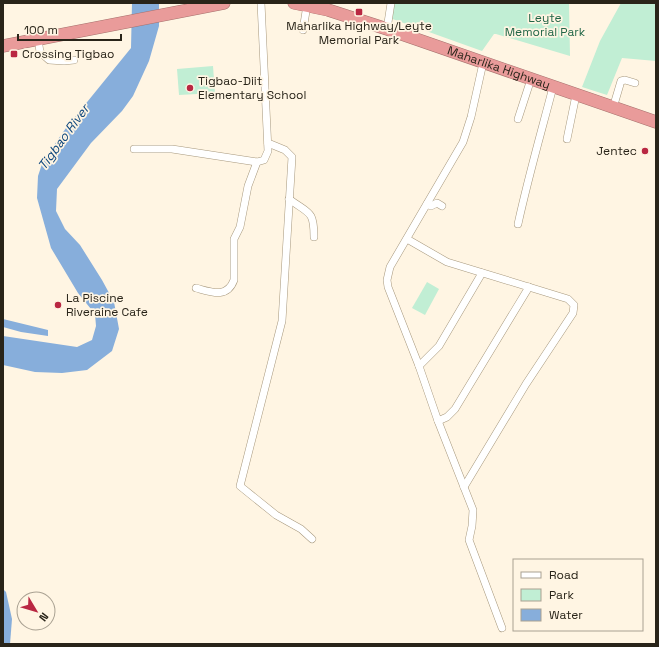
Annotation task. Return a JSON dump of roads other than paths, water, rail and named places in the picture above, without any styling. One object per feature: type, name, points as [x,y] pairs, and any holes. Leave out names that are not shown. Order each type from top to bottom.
[{"type":"highway","points":[[3,46],[224,3]]},
{"type":"highway","name":"Maharlika Highway","points":[[294,3],[307,5],[387,29],[656,122]]},
{"type":"street","points":[[134,149],[172,149],[257,162],[264,160],[267,156],[268,143],[261,3]]},
{"type":"street","points":[[387,29],[390,19],[391,3]]},
{"type":"street","points":[[303,30],[307,5]]},
{"type":"street","points":[[38,39],[40,52],[49,60],[64,62],[74,60]]},
{"type":"street","points":[[483,63],[471,117],[463,142],[390,267],[387,280],[390,294],[419,366],[438,421],[473,510],[469,540],[502,628]]},
{"type":"street","points":[[518,119],[531,79]]},
{"type":"street","points":[[613,108],[620,81],[625,80],[635,82]]},
{"type":"street","points":[[518,224],[527,181],[536,155],[553,87]]},
{"type":"street","points":[[567,139],[576,95]]},
{"type":"street","points":[[268,143],[280,147],[292,155],[282,321],[240,486],[276,516],[301,529],[312,539]]},
{"type":"street","points":[[196,288],[222,293],[228,291],[232,286],[234,280],[234,239],[240,227],[248,186],[257,162]]},
{"type":"street","points":[[289,199],[312,215],[314,224],[314,238]]},
{"type":"street","points":[[427,204],[431,206],[437,203],[442,206]]},
{"type":"street","points":[[407,239],[447,262],[568,299],[573,304],[574,308],[464,487]]},
{"type":"street","points":[[419,366],[439,346],[482,273]]},
{"type":"street","points":[[438,421],[447,417],[455,409],[529,287]]},
{"type":"water","name":"Tigbao River","points":[[132,3],[159,3],[159,26],[149,61],[133,96],[122,111],[91,143],[57,189],[56,211],[65,229],[80,245],[114,302],[119,329],[112,351],[87,370],[62,373],[35,372],[3,365],[3,336],[77,347],[92,340],[96,326],[95,314],[78,293],[51,248],[37,198],[38,176],[43,161],[66,128],[131,48]]},
{"type":"water","points":[[3,319],[48,330],[48,336],[21,332],[3,327]]},
{"type":"water","points":[[3,589],[6,592],[12,619],[10,644],[3,644]]},
{"type":"place","name":"Maharlika Highway/Leyte Memorial Park","points":[[359,12]]},
{"type":"place","name":"Crossing Tigbao","points":[[14,54]]},
{"type":"place","name":"Tigbao-Diit Elementary School","points":[[190,88]]},
{"type":"place","name":"Jentec","points":[[645,151]]},
{"type":"place","name":"La Piscine Riveraine Cafe","points":[[58,305]]},
{"type":"park label","name":"Leyte Memorial Park","points":[[545,25]]}]
